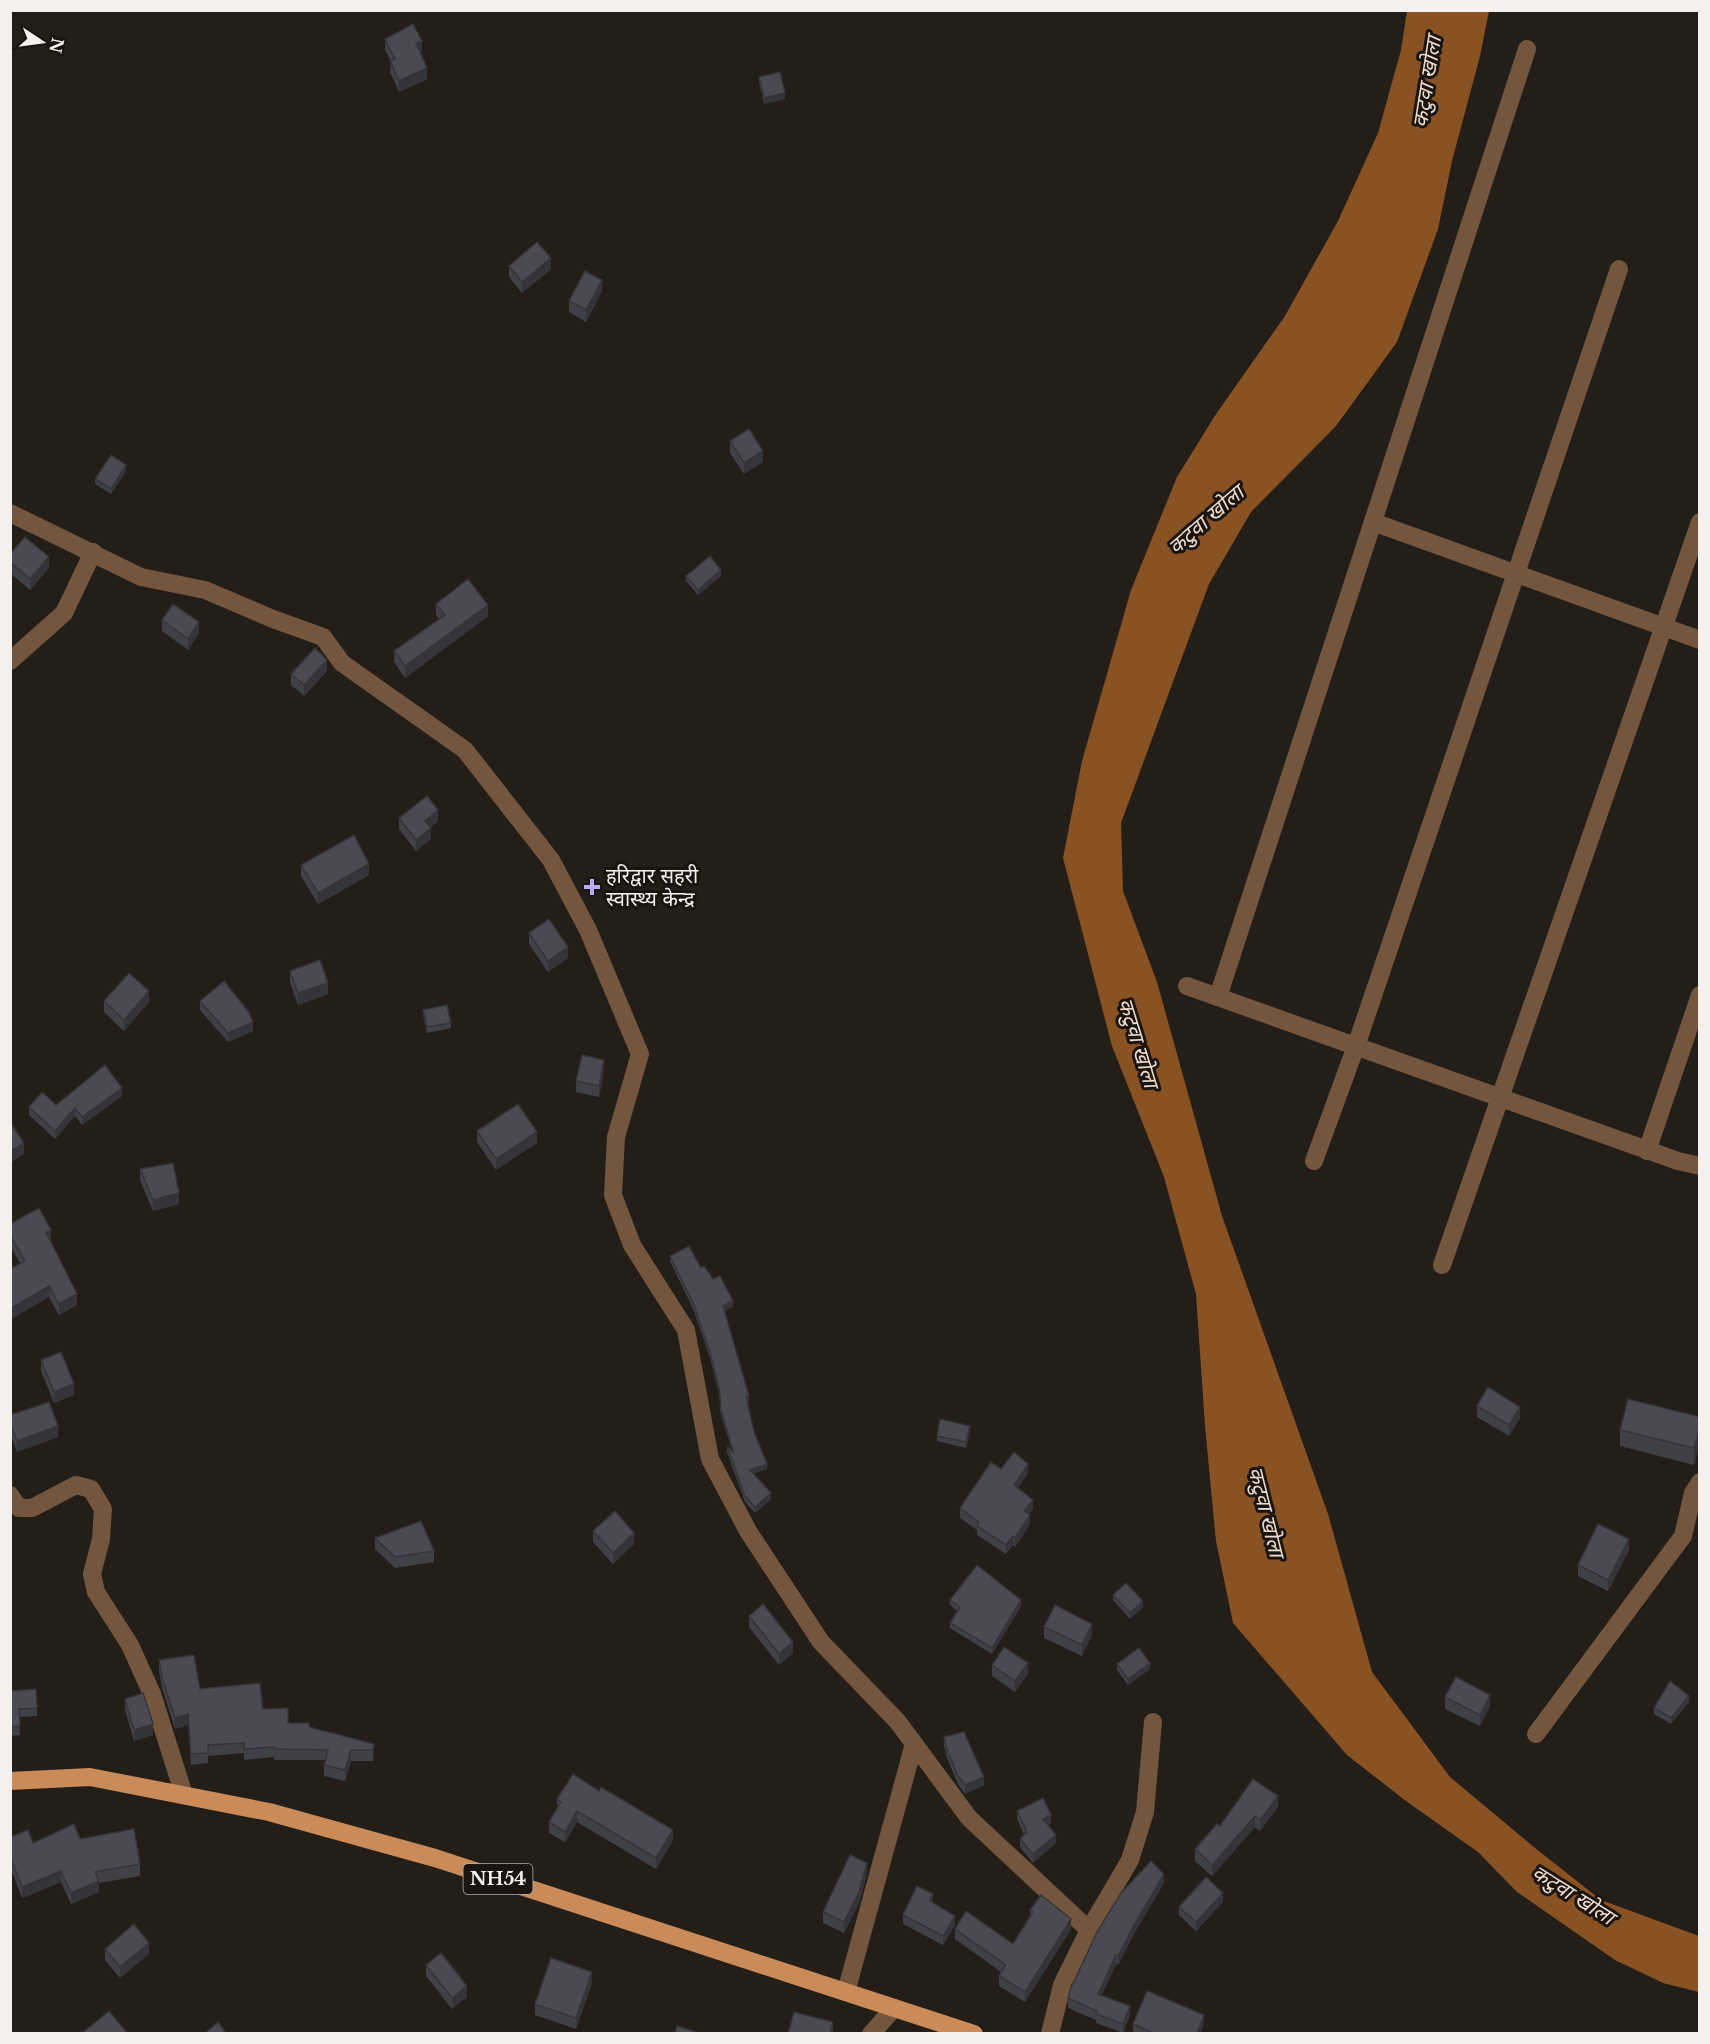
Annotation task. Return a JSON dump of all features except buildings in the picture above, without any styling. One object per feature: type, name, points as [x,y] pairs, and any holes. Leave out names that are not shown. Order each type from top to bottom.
[{"type":"main road","name":"NH54","points":[[10,1781],[90,1777],[269,1812],[435,1858],[974,2034]]},
{"type":"street","points":[[1218,997],[1527,49]]},
{"type":"street","points":[[1314,1161],[1356,1046],[1619,269]]},
{"type":"street","points":[[10,513],[141,577],[205,590],[273,620],[323,638],[342,663],[465,750],[551,860],[588,930],[640,1054],[616,1137],[613,1196],[632,1245],[686,1329],[710,1460],[748,1531],[821,1642],[898,1722],[969,1818],[1089,1930]]},
{"type":"street","points":[[1373,522],[1700,640]]},
{"type":"street","points":[[1442,1265],[1700,522]]},
{"type":"street","points":[[10,661],[64,613],[93,552]]},
{"type":"street","points":[[1187,986],[1647,1151],[1700,1166]]},
{"type":"street","points":[[1647,1151],[1700,996]]},
{"type":"street","points":[[1536,1734],[1683,1536],[1693,1493],[1700,1482]]},
{"type":"street","points":[[10,1495],[19,1508],[32,1508],[76,1485],[91,1489],[103,1509],[101,1539],[93,1574],[96,1592],[130,1645],[152,1694],[184,1795]]},
{"type":"street","points":[[1050,2034],[1062,1985],[1089,1930],[1130,1860],[1145,1812],[1153,1722]]},
{"type":"street","points":[[846,1992],[914,1744]]},
{"type":"street","points":[[871,2034],[894,2008]]},
{"type":"water","name":"कटुवा खोला","points":[[1407,11],[1489,11],[1480,56],[1452,161],[1438,229],[1397,342],[1336,426],[1251,512],[1209,584],[1121,823],[1123,891],[1157,982],[1222,1216],[1328,1514],[1372,1672],[1450,1777],[1535,1848],[1601,1900],[1699,1936],[1699,1992],[1663,1983],[1615,1960],[1517,1892],[1478,1852],[1406,1801],[1347,1755],[1233,1623],[1216,1541],[1196,1294],[1164,1177],[1112,1046],[1063,858],[1082,761],[1131,590],[1177,477],[1216,414],[1285,316],[1338,221],[1378,133],[1401,50]]},
{"type":"place","name":"हरिद्वार सहरी स्वास्थ्य केन्द्र","points":[[592,887]]}]
